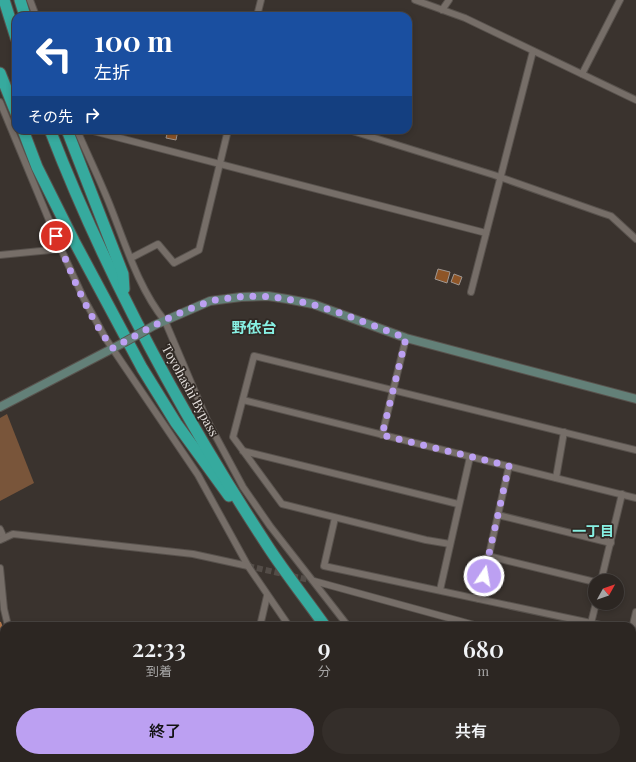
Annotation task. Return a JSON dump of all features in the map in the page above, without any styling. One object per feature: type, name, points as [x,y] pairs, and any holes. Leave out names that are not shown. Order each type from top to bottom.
[{"type":"highway","points":[[4,0],[12,25]]},
{"type":"highway","points":[[20,0],[24,12]]},
{"type":"highway","points":[[0,73],[12,103]]},
{"type":"highway","points":[[25,134],[37,167],[74,241],[145,373],[180,430],[268,546]]},
{"type":"highway","name":"Toyohashi Bypass","points":[[52,134],[124,296],[167,378],[216,463],[268,546],[322,622]]},
{"type":"highway","points":[[69,134],[123,274],[124,296]]},
{"type":"street","points":[[30,0],[34,12]]},
{"type":"street","points":[[258,12],[261,0]]},
{"type":"street","points":[[415,0],[465,18],[636,100]]},
{"type":"street","points":[[442,10],[449,0]]},
{"type":"street","points":[[582,74],[620,0]]},
{"type":"street","points":[[471,292],[502,178],[533,51]]},
{"type":"street","points":[[0,104],[12,133]]},
{"type":"street","points":[[13,134],[61,249],[88,306],[106,339],[198,475],[248,566],[286,622]]},
{"type":"street","points":[[78,134],[110,206],[131,258],[156,309],[165,321],[207,420],[224,454],[243,487],[270,526],[314,581],[326,601],[344,622]]},
{"type":"street","points":[[104,134],[486,233]]},
{"type":"street","points":[[131,258],[158,244],[174,263],[199,250],[227,134]]},
{"type":"street","points":[[362,134],[502,178],[611,216],[636,239]]},
{"type":"street","points":[[0,255],[61,249]]},
{"type":"street","points":[[0,407],[155,325],[210,301],[241,297],[268,296],[313,304],[406,338],[636,399]]},
{"type":"street","points":[[382,435],[392,389],[406,338]]},
{"type":"street","points":[[450,544],[426,540],[282,504],[233,437],[254,356],[636,450]]},
{"type":"street","points":[[243,400],[636,498]]},
{"type":"street","points":[[556,478],[564,432]]},
{"type":"street","points":[[243,451],[458,504]]},
{"type":"street","points":[[440,590],[458,504],[470,457]]},
{"type":"street","points":[[479,599],[509,466]]},
{"type":"street","points":[[604,574],[622,494]]},
{"type":"street","points":[[498,515],[611,543]]},
{"type":"street","points":[[335,518],[324,566],[586,622]]},
{"type":"street","points":[[0,529],[2,539],[13,534],[194,554],[248,566]]},
{"type":"street","points":[[488,556],[588,580]]},
{"type":"street","points":[[0,568],[4,609],[7,622]]},
{"type":"street","points":[[314,581],[463,622]]},
{"type":"street","points":[[261,622],[267,596]]},
{"type":"street","points":[[591,622],[594,610]]},
{"type":"street","points":[[634,622],[636,612]]},
{"type":"shaded area","points":[[7,414],[34,483],[0,501],[0,418]]},
{"type":"building","points":[[167,134],[177,134],[176,140],[166,138]]},
{"type":"building","points":[[438,269],[450,272],[447,283],[435,279]]},
{"type":"building","points":[[454,274],[462,277],[459,285],[451,282]]},
{"type":"tunnel","points":[[248,566],[314,581]]},
{"type":"district","name":"野依台","points":[[254,327]]},
{"type":"district","name":"一丁目","points":[[593,530]]},
{"type":"route","points":[[56,236],[84,299],[106,339],[113,348],[155,325],[210,301],[241,297],[268,296],[287,298],[313,304],[406,338],[392,389],[382,435],[509,466],[484,576]]}]
